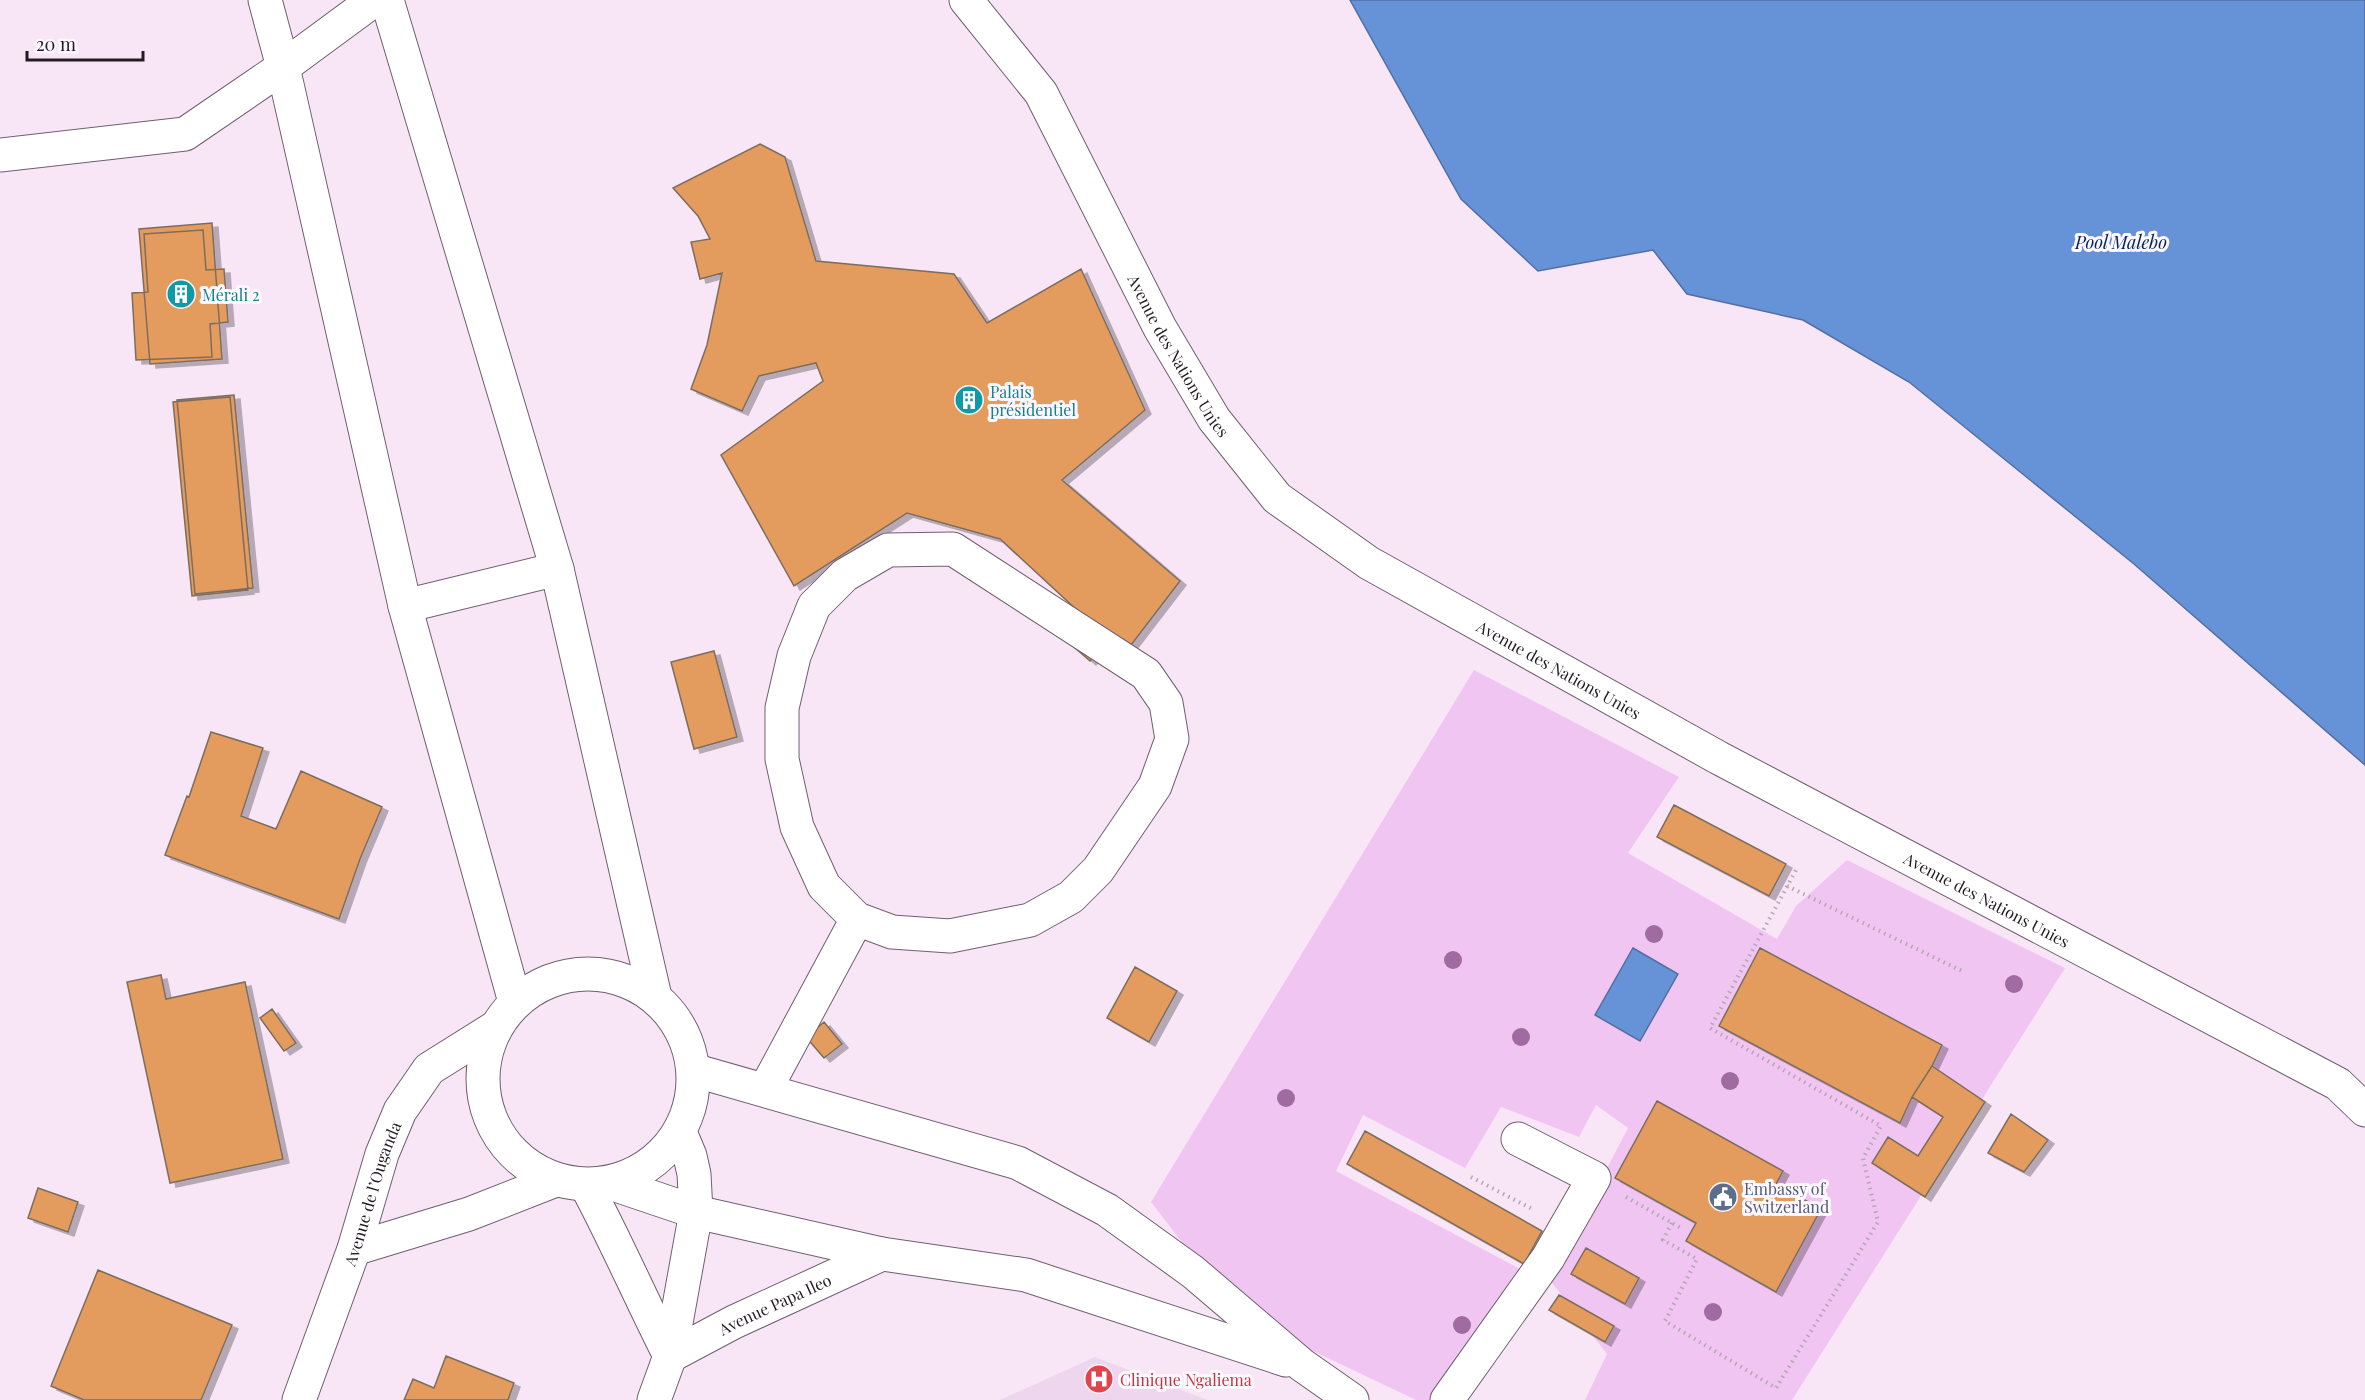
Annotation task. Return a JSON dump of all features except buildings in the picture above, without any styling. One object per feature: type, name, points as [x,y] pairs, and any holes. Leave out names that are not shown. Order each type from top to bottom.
[{"type":"street","points":[[265,0],[283,67],[405,606],[506,1014]]},
{"type":"street","points":[[0,155],[185,134],[283,67],[374,0]]},
{"type":"street","points":[[387,0],[557,569],[655,997]]},
{"type":"street","name":"Avenue des Nations Unies","points":[[966,0],[1041,93],[1166,338],[1214,419],[1277,498],[1369,563],[1719,758],[2338,1084],[2365,1110]]},
{"type":"street","points":[[953,549],[1146,674],[1166,704],[1172,739],[1155,786],[1098,870],[1071,897],[1030,920],[950,936],[892,932],[857,919],[824,886],[797,827],[782,759],[782,708],[794,656],[814,606],[845,575],[888,550],[953,549]]},
{"type":"street","points":[[405,606],[557,569]]},
{"type":"street","points":[[765,1090],[857,919]]},
{"type":"street","points":[[354,1249],[584,1182],[633,1175],[651,1164],[667,1149],[680,1132],[693,1092],[693,1070],[687,1042],[674,1017],[655,997],[633,983],[610,975],[585,973],[551,980],[536,987],[506,1014],[484,1057],[483,1089],[491,1119],[507,1145],[529,1166],[584,1182],[696,1212],[882,1254],[1026,1275],[1302,1365]]},
{"type":"street","name":"Avenue de l’Ouganda","points":[[299,1400],[354,1249],[382,1154],[400,1111],[429,1069],[506,1014]]},
{"type":"street","points":[[693,1070],[1018,1163],[1107,1210],[1193,1272],[1302,1365],[1353,1400]]},
{"type":"street","points":[[654,1400],[670,1356],[696,1212],[694,1174],[690,1156],[680,1132]]},
{"type":"street","points":[[1447,1400],[1548,1258],[1594,1178],[1518,1139]]},
{"type":"street","points":[[584,1182],[620,1248],[670,1356]]},
{"type":"street","name":"Avenue Papa Ileo","points":[[670,1356],[734,1323],[882,1254]]},
{"type":"path","points":[[1672,1223],[1663,1240],[1697,1259],[1665,1321],[1776,1388],[1878,1222],[1863,1158],[1881,1126],[1710,1028],[1796,870]]},
{"type":"path","points":[[1787,886],[1962,971]]},
{"type":"path","points":[[1471,1177],[1566,1227]]},
{"type":"path","points":[[1594,1178],[1681,1228]]},
{"type":"shaded area","points":[[1474,670],[1679,777],[1628,853],[1777,939],[1796,906],[1847,860],[2065,968],[1792,1400],[1585,1400],[1607,1354],[1549,1279],[1628,1128],[1596,1105],[1579,1137],[1501,1107],[1465,1168],[1363,1115],[1336,1171],[1520,1269],[1433,1400],[1416,1400],[1311,1350],[1222,1294],[1151,1202]]},
{"type":"shaded area","name":"Clinique Ngaliema","points":[[1095,1357],[1207,1400],[1000,1400]]},
{"type":"water","name":"Pool Malebo","points":[[1350,0],[2365,0],[2365,765],[2134,564],[1909,382],[1803,320],[1687,294],[1653,250],[1538,271],[1461,199]]},
{"type":"water","points":[[1633,948],[1678,974],[1640,1041],[1595,1015]]},
{"type":"place","name":"Mérali 2","points":[[181,294]]},
{"type":"place","name":"Palais présidentiel","points":[[969,400]]},
{"type":"place","name":"Embassy of Switzerland","points":[[1723,1197]]},
{"type":"place","name":"Clinique Ngaliema","points":[[1099,1379]]}]
